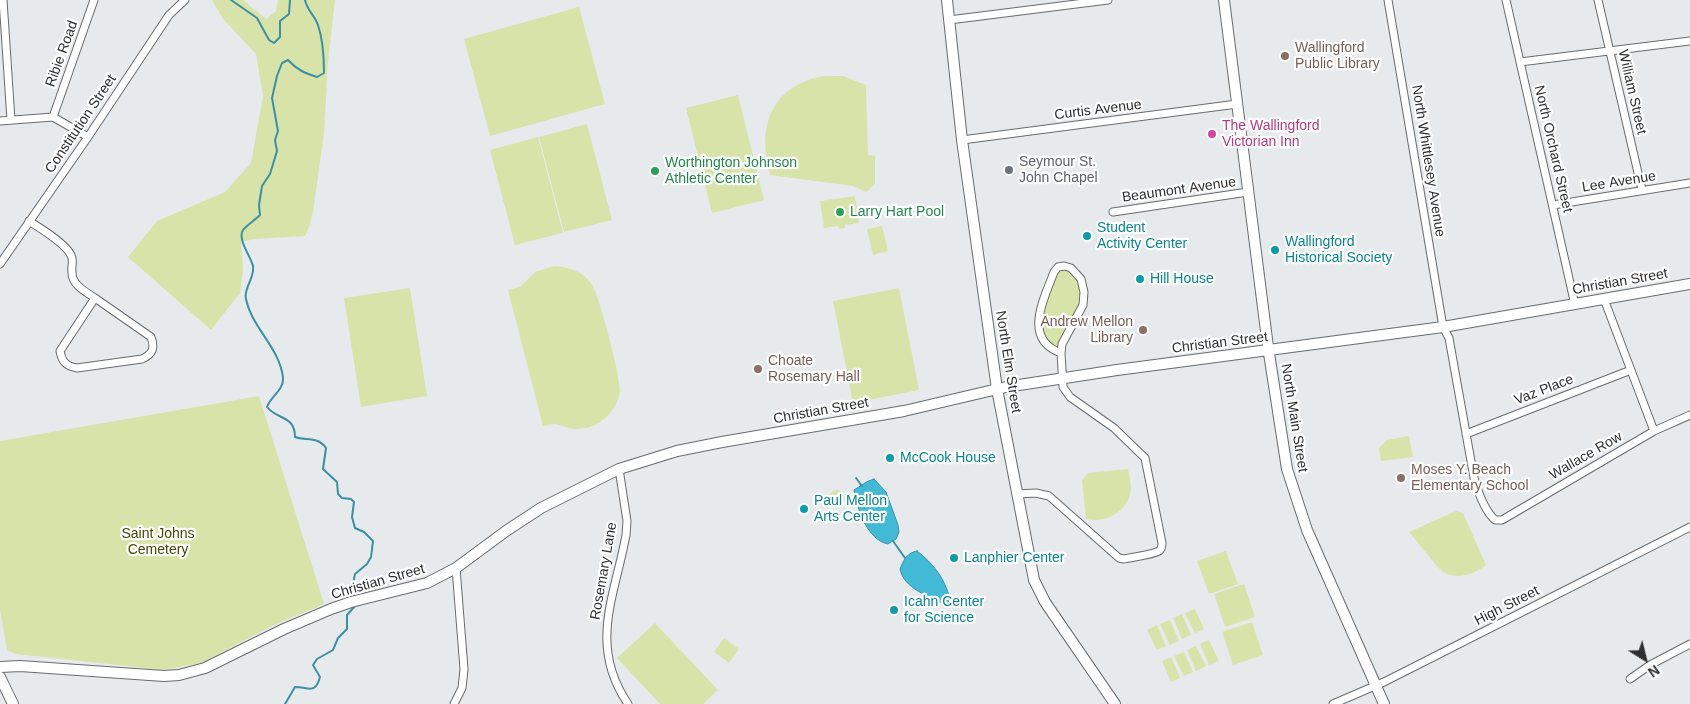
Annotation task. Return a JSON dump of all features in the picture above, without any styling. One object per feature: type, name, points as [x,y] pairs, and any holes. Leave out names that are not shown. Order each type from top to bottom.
[{"type":"main road","name":"North Elm Street","points":[[947,0],[962,140],[997,389],[1034,580],[1040,593],[1115,704]]},
{"type":"main road","name":"North Main Street","points":[[1224,0],[1269,350],[1287,469],[1307,530],[1384,704]]},
{"type":"main road","name":"Christian Street","points":[[0,667],[20,666],[118,674],[179,675],[205,668],[309,618],[355,601],[427,583],[456,568],[541,508],[619,469],[686,450],[904,411],[997,389],[1062,378],[1443,327],[1690,284]]},
{"type":"main road","points":[[0,678],[13,704]]},
{"type":"street","points":[[3,0],[11,120]]},
{"type":"street","name":"Ribie Road","points":[[53,117],[94,0]]},
{"type":"street","name":"Constitution Street","points":[[0,264],[169,15],[185,0]]},
{"type":"street","points":[[949,20],[1108,0]]},
{"type":"street","name":"North Whittlesey Avenue","points":[[1388,0],[1443,327],[1448,338],[1474,478],[1479,496],[1491,517],[1495,520]]},
{"type":"street","name":"North Orchard Street","points":[[1506,0],[1576,305]]},
{"type":"street","name":"William Street","points":[[1598,0],[1642,190]]},
{"type":"street","points":[[1520,62],[1690,41]]},
{"type":"street","name":"Curtis Avenue","points":[[962,140],[1237,104]]},
{"type":"street","points":[[0,121],[53,117],[88,136]]},
{"type":"street","name":"Lee Avenue","points":[[1553,205],[1690,183]]},
{"type":"street","name":"Beaumont Avenue","points":[[1113,212],[1248,192]]},
{"type":"street","points":[[28,221],[68,250],[73,264],[71,274],[76,285],[95,298],[152,337],[154,345],[149,356],[142,359],[77,368],[68,366],[62,359],[60,351],[95,298]]},
{"type":"street","points":[[1017,494],[1043,493],[1049,496],[1119,558],[1124,559],[1154,552],[1162,546],[1144,458],[1114,428],[1070,397],[1064,387],[1062,378],[1062,344],[1084,298],[1083,285],[1080,278],[1070,268],[1064,266],[1058,267],[1054,272],[1039,312],[1042,339],[1048,346],[1061,353]]},
{"type":"street","points":[[1604,299],[1654,431]]},
{"type":"street","name":"Vaz Place","points":[[1466,434],[1631,370]]},
{"type":"street","name":"Wallace Row","points":[[1495,520],[1502,520],[1654,431],[1690,415]]},
{"type":"street","name":"Rosemary Lane","points":[[619,469],[627,521],[626,535],[607,617],[606,637],[613,676],[628,704]]},
{"type":"street","name":"High Street","points":[[1333,704],[1376,686],[1690,527]]},
{"type":"street","points":[[454,704],[462,688],[464,669],[456,568]]},
{"type":"street","points":[[1630,679],[1650,665],[1690,644]]},
{"type":"green space","points":[[212,0],[243,0],[266,19],[276,11],[278,0],[335,0],[328,61],[324,133],[313,212],[309,227],[305,236],[255,239],[241,242],[243,269],[240,293],[211,330],[128,257],[157,221],[225,192],[251,163],[263,96],[256,54],[223,19]]},
{"type":"green space","points":[[579,7],[605,104],[490,136],[464,39]]},
{"type":"green space","points":[[825,76],[843,76],[866,85],[868,155],[875,156],[875,184],[866,192],[853,186],[770,175],[765,147],[769,120],[774,108],[792,88],[811,79]]},
{"type":"green space","points":[[738,95],[764,200],[712,213],[686,108]]},
{"type":"green space","points":[[587,124],[612,220],[564,232],[539,137]]},
{"type":"green space","points":[[538,137],[563,233],[515,245],[490,150]]},
{"type":"green space","name":"Larry Hart Pool","points":[[855,196],[859,223],[845,225],[845,228],[839,229],[838,226],[824,228],[820,201]]},
{"type":"green space","points":[[882,226],[888,251],[873,255],[867,229]]},
{"type":"green space","points":[[554,266],[575,270],[584,275],[595,290],[604,318],[619,382],[618,398],[610,413],[596,424],[583,429],[573,429],[554,424],[543,426],[508,290],[520,287],[535,272]]},
{"type":"green space","points":[[1058,267],[1074,271],[1083,285],[1080,310],[1059,352],[1042,339],[1039,312]]},
{"type":"green space","points":[[410,288],[427,396],[361,407],[344,298]]},
{"type":"green space","points":[[899,288],[919,390],[853,403],[833,301]]},
{"type":"green space","name":"Saint Johns Cemetery","points":[[259,396],[324,604],[274,625],[201,663],[164,670],[16,654],[7,650],[0,610],[0,441]]},
{"type":"green space","points":[[1409,436],[1413,457],[1381,461],[1379,448],[1387,440]]},
{"type":"green space","points":[[1128,469],[1131,489],[1126,503],[1121,509],[1116,514],[1102,519],[1086,519],[1082,480],[1088,473]]},
{"type":"green space","points":[[834,490],[840,490],[845,495],[843,504],[834,506],[829,501],[829,495]]},
{"type":"green space","points":[[1456,511],[1463,513],[1486,565],[1465,575],[1453,576],[1442,571],[1434,563],[1409,532]]},
{"type":"green space","points":[[1226,551],[1238,584],[1209,594],[1197,561]]},
{"type":"green space","points":[[1244,584],[1255,617],[1225,627],[1214,594]]},
{"type":"green space","points":[[1195,609],[1204,629],[1195,633],[1185,613]]},
{"type":"green space","points":[[1182,614],[1191,635],[1182,639],[1173,618]]},
{"type":"green space","points":[[1170,620],[1179,641],[1170,645],[1160,624]]},
{"type":"green space","points":[[1252,622],[1263,655],[1233,665],[1222,632]]},
{"type":"green space","points":[[655,623],[718,690],[703,704],[660,704],[617,658]]},
{"type":"green space","points":[[1157,625],[1166,646],[1157,650],[1147,630]]},
{"type":"green space","points":[[724,638],[739,649],[729,663],[714,652]]},
{"type":"green space","points":[[1209,640],[1219,661],[1209,665],[1200,644]]},
{"type":"green space","points":[[1196,646],[1206,666],[1196,671],[1187,650]]},
{"type":"green space","points":[[1184,652],[1193,672],[1184,676],[1174,656]]},
{"type":"green space","points":[[1171,657],[1180,678],[1171,682],[1162,661]]},
{"type":"water","points":[[874,479],[886,492],[898,525],[899,532],[896,539],[888,544],[874,536],[869,530],[855,497],[854,490]]},
{"type":"water","points":[[917,551],[929,561],[942,578],[950,599],[946,605],[918,591],[906,582],[902,576],[900,569],[904,559]]},
{"type":"waterway","points":[[231,0],[257,18],[269,40],[274,43],[280,37],[280,21],[289,14],[290,0]]},
{"type":"waterway","points":[[305,0],[320,31],[324,73],[317,77],[313,76],[298,69],[288,60],[282,63],[277,76],[272,98],[278,131],[275,140],[277,151],[270,174],[262,186],[259,205],[260,215],[243,230],[242,234],[243,243],[253,266],[252,275],[247,287],[246,299],[254,319],[272,347],[281,367],[283,382],[267,407],[289,421],[294,430],[295,437],[316,440],[323,444],[326,448],[323,469],[337,482],[338,494],[342,498],[351,499],[354,502],[352,517],[355,528],[364,532],[373,541],[371,557],[367,564],[355,574],[353,584],[354,597]]},
{"type":"waterway","points":[[856,478],[862,486]]},
{"type":"waterway","points":[[893,541],[905,558]]},
{"type":"waterway","points":[[285,704],[295,687],[311,689],[316,686],[320,677],[313,665],[317,659],[333,650],[338,638],[347,629],[347,615],[355,606],[354,604]]},
{"type":"place","name":"Wallingford Public Library","points":[[1285,56]]},
{"type":"place","name":"The Wallingford Victorian Inn","points":[[1212,134]]},
{"type":"place","name":"Seymour St. John Chapel","points":[[1009,170]]},
{"type":"place","name":"Worthington Johnson Athletic Center","points":[[655,171]]},
{"type":"place","name":"Larry Hart Pool","points":[[840,212]]},
{"type":"place","name":"Student Activity Center","points":[[1087,236]]},
{"type":"place","name":"Wallingford Historical Society","points":[[1275,250]]},
{"type":"place","name":"Hill House","points":[[1140,279]]},
{"type":"place","name":"Andrew Mellon Library","points":[[1143,330]]},
{"type":"place","name":"Choate Rosemary Hall","points":[[758,369]]},
{"type":"place","name":"McCook House","points":[[890,458]]},
{"type":"place","name":"Moses Y. Beach Elementary School","points":[[1401,478]]},
{"type":"place","name":"Paul Mellon Arts Center","points":[[804,509]]},
{"type":"place","name":"Lanphier Center","points":[[954,558]]},
{"type":"place","name":"Icahn Center for Science","points":[[894,610]]}]
